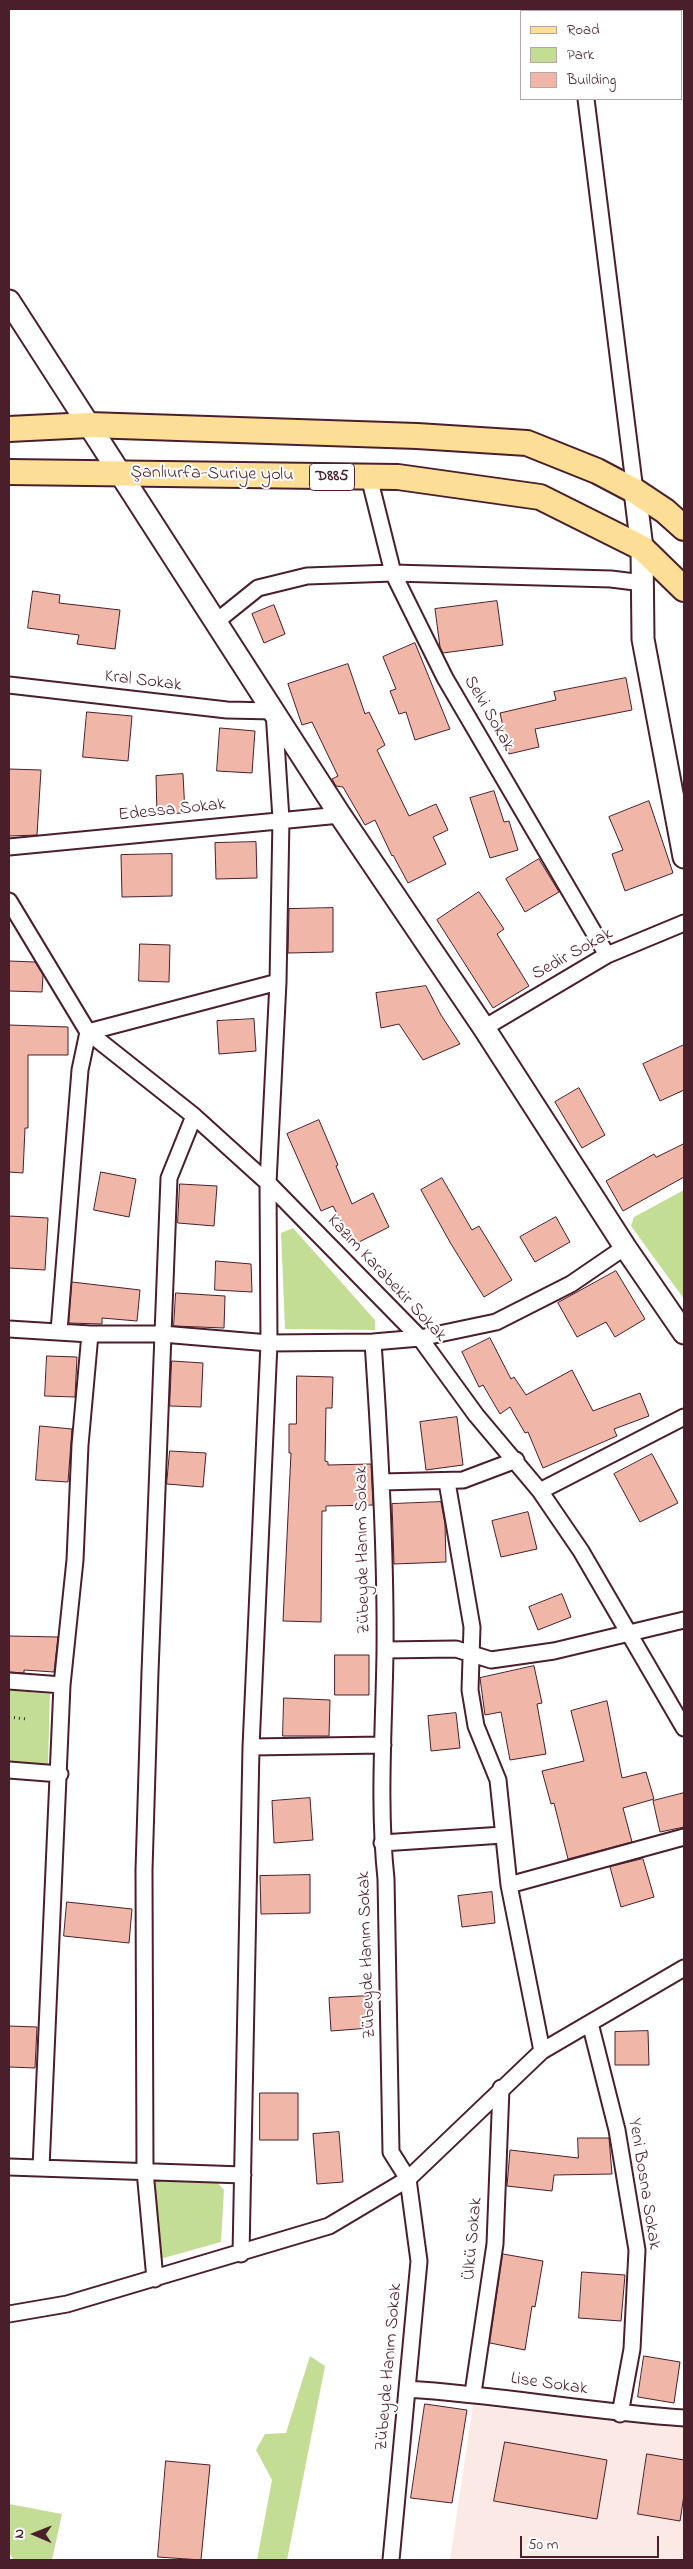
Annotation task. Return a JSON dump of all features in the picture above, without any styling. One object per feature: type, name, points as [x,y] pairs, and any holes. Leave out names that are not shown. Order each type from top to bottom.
[{"type":"main road","points":[[9,301],[217,621],[340,815],[484,1028],[625,1247],[684,1333]]},
{"type":"main road","points":[[9,429],[89,425],[417,436],[527,444],[597,472],[635,491],[665,511],[684,528]]},
{"type":"main road","name":"Şanlıurfa-Suriye yolu","points":[[9,472],[398,477],[540,497],[642,548],[684,589]]},
{"type":"main road","points":[[635,491],[642,548],[643,639],[684,857]]},
{"type":"street","points":[[586,100],[635,491]]},
{"type":"street","name":"Selvi Sokak","points":[[369,477],[393,574],[445,678],[607,955]]},
{"type":"street","points":[[217,621],[258,588],[307,576],[393,574],[611,579],[643,583]]},
{"type":"street","name":"Kral Sokak","points":[[9,685],[227,710],[274,710]]},
{"type":"street","points":[[241,2254],[251,1747],[269,1343],[268,1183],[278,982],[281,819],[274,710]]},
{"type":"street","name":"Edessa Sokak","points":[[9,847],[281,819],[340,815]]},
{"type":"street","name":"Kazım Karabekir Sokak","points":[[9,901],[88,1032],[194,1116],[268,1183],[420,1338],[476,1415],[516,1460],[540,1491],[581,1551],[684,1728]]},
{"type":"street","name":"Sedir Sokak","points":[[484,1028],[607,955],[684,923]]},
{"type":"street","points":[[59,1331],[80,1070],[88,1032],[278,982]]},
{"type":"street","points":[[155,2279],[145,2171],[144,1870],[169,1178],[194,1116]]},
{"type":"street","points":[[9,1330],[90,1334],[162,1334],[269,1343],[373,1342],[420,1338],[496,1322],[571,1284],[625,1247]]},
{"type":"street","points":[[41,2168],[60,1774],[62,1685],[75,1560],[80,1445],[90,1334]]},
{"type":"street","name":"Zübeyde Hanım Sokak","points":[[373,1342],[382,1482],[385,1650],[382,1843],[386,1879],[391,2152],[408,2179],[418,2261],[408,2389],[391,2560]]},
{"type":"street","points":[[540,1491],[684,1417]]},
{"type":"street","points":[[382,1482],[447,1482],[463,1480],[516,1460]]},
{"type":"street","points":[[447,1482],[472,1627],[470,1690],[476,1726],[498,1780],[509,1884],[542,2052]]},
{"type":"street","points":[[385,1650],[456,1649],[491,1660],[554,1651],[684,1620]]},
{"type":"street","points":[[9,1681],[62,1685]]},
{"type":"street","points":[[251,1747],[383,1745]]},
{"type":"street","points":[[9,1770],[60,1774]]},
{"type":"street","points":[[382,1843],[503,1835]]},
{"type":"street","points":[[509,1884],[684,1837]]},
{"type":"street","points":[[9,2314],[67,2304],[241,2254],[329,2226],[408,2179],[542,2052],[684,1968]]},
{"type":"street","name":"Yeni Bosna Sokak","points":[[590,2022],[617,2130],[637,2250],[632,2349],[620,2414]]},
{"type":"street","name":"Ülkü Sokak","points":[[473,2393],[495,2244],[502,2088]]},
{"type":"street","points":[[9,2167],[243,2175]]},
{"type":"street","name":"Lise Sokak","points":[[408,2389],[473,2393],[620,2414],[684,2418]]},
{"type":"path","points":[[9,1717],[26,1719]]},
{"type":"shaded area","points":[[473,2405],[684,2428],[684,2560],[450,2560]]},
{"type":"green space","points":[[684,1190],[684,1299],[631,1226],[634,1217]]},
{"type":"green space","points":[[293,1228],[375,1320],[375,1330],[285,1329],[281,1233]]},
{"type":"green space","points":[[9,1690],[50,1694],[48,1764],[9,1761]]},
{"type":"green space","points":[[155,2180],[207,2180],[218,2183],[224,2190],[221,2242],[160,2259]]},
{"type":"green space","points":[[310,2356],[325,2366],[287,2560],[257,2560],[272,2480],[256,2450],[265,2434],[286,2433]]},
{"type":"green space","points":[[9,2504],[62,2514],[52,2560],[14,2560],[9,2553]]},
{"type":"building","points":[[33,591],[60,595],[59,603],[120,610],[115,649],[77,644],[79,635],[28,628]]},
{"type":"building","points":[[497,601],[503,645],[443,653],[440,647],[435,609]]},
{"type":"building","points":[[274,605],[285,634],[264,643],[252,614]]},
{"type":"building","points":[[415,643],[450,729],[415,740],[406,712],[399,714],[390,691],[396,689],[383,657]]},
{"type":"building","points":[[348,664],[365,714],[369,712],[385,745],[377,750],[409,816],[436,804],[448,830],[433,837],[446,864],[408,883],[392,856],[375,820],[365,825],[343,787],[336,786],[332,779],[338,776],[312,722],[302,725],[288,684]]},
{"type":"building","points":[[626,678],[632,710],[535,729],[539,747],[509,754],[500,713],[556,700],[554,692]]},
{"type":"building","points":[[87,712],[132,716],[128,761],[83,757]]},
{"type":"building","points":[[220,728],[255,731],[252,773],[217,771]]},
{"type":"building","points":[[9,769],[41,770],[37,835],[9,836]]},
{"type":"building","points":[[183,774],[185,813],[157,814],[156,776]]},
{"type":"building","points":[[494,791],[504,822],[509,821],[518,850],[490,858],[470,798]]},
{"type":"building","points":[[649,801],[673,873],[625,891],[612,854],[623,850],[609,817]]},
{"type":"building","points":[[256,842],[257,878],[216,879],[215,843]]},
{"type":"building","points":[[172,854],[172,896],[122,897],[121,855]]},
{"type":"building","points":[[539,859],[559,892],[525,912],[506,879]]},
{"type":"building","points":[[479,892],[504,929],[497,934],[529,986],[493,1008],[437,920]]},
{"type":"building","points":[[333,908],[333,952],[288,953],[289,909]]},
{"type":"building","points":[[140,944],[170,945],[169,982],[139,981]]},
{"type":"building","points":[[9,961],[35,962],[43,975],[42,992],[9,991]]},
{"type":"building","points":[[426,986],[441,1015],[460,1044],[423,1060],[399,1024],[381,1028],[376,993]]},
{"type":"building","points":[[254,1019],[256,1051],[219,1054],[217,1021]]},
{"type":"building","points":[[9,1025],[68,1027],[68,1055],[28,1055],[28,1128],[25,1128],[23,1173],[9,1172]]},
{"type":"building","points":[[684,1045],[684,1090],[660,1101],[643,1064]]},
{"type":"building","points":[[579,1088],[605,1135],[582,1148],[555,1102]]},
{"type":"building","points":[[319,1120],[352,1204],[373,1193],[389,1227],[353,1245],[333,1206],[321,1211],[287,1134]]},
{"type":"building","points":[[684,1144],[684,1177],[623,1211],[606,1181],[654,1154],[656,1157]]},
{"type":"building","points":[[101,1172],[136,1179],[129,1217],[94,1210]]},
{"type":"building","points":[[442,1178],[472,1230],[479,1226],[512,1280],[484,1297],[451,1244],[421,1190]]},
{"type":"building","points":[[180,1184],[217,1186],[214,1226],[178,1223]]},
{"type":"building","points":[[9,1216],[48,1218],[45,1270],[9,1268]]},
{"type":"building","points":[[556,1217],[570,1242],[535,1262],[520,1237]]},
{"type":"building","points":[[216,1261],[251,1264],[252,1292],[215,1290]]},
{"type":"building","points":[[616,1271],[645,1319],[615,1337],[606,1322],[577,1337],[558,1303]]},
{"type":"building","points":[[72,1282],[140,1290],[137,1321],[102,1318],[102,1324],[69,1323]]},
{"type":"building","points":[[176,1293],[225,1296],[224,1328],[174,1326]]},
{"type":"building","points":[[490,1338],[511,1379],[514,1377],[526,1395],[572,1370],[593,1411],[640,1393],[649,1416],[614,1429],[617,1436],[543,1468],[528,1432],[525,1433],[510,1407],[500,1414],[483,1385],[479,1387],[462,1352]]},
{"type":"building","points":[[47,1356],[77,1357],[75,1397],[45,1396]]},
{"type":"building","points":[[172,1361],[203,1363],[201,1407],[170,1406]]},
{"type":"building","points":[[297,1376],[333,1377],[332,1408],[326,1408],[325,1461],[328,1462],[328,1465],[371,1464],[373,1505],[326,1506],[326,1511],[322,1511],[321,1622],[283,1621],[291,1453],[289,1453],[289,1424],[296,1424]]},
{"type":"building","points":[[457,1417],[463,1465],[426,1470],[420,1422]]},
{"type":"building","points":[[40,1426],[72,1429],[68,1482],[36,1480]]},
{"type":"building","points":[[170,1451],[206,1453],[203,1487],[167,1484]]},
{"type":"building","points":[[652,1454],[678,1503],[640,1522],[614,1474]]},
{"type":"building","points":[[441,1502],[445,1524],[446,1562],[394,1564],[392,1504]]},
{"type":"building","points":[[528,1512],[537,1549],[501,1557],[492,1521]]},
{"type":"building","points":[[562,1594],[571,1617],[538,1630],[529,1607]]},
{"type":"building","points":[[9,1636],[58,1637],[54,1672],[24,1670],[24,1673],[9,1672]]},
{"type":"building","points":[[335,1655],[369,1655],[369,1695],[335,1695]]},
{"type":"building","points":[[534,1666],[542,1703],[537,1704],[546,1754],[510,1760],[501,1712],[485,1715],[480,1678]]},
{"type":"building","points":[[284,1698],[330,1700],[329,1736],[283,1736]]},
{"type":"building","points":[[607,1701],[622,1778],[646,1772],[654,1799],[623,1808],[632,1842],[568,1859],[554,1803],[551,1804],[542,1771],[584,1761],[571,1711]]},
{"type":"building","points":[[456,1713],[460,1748],[431,1751],[428,1716]]},
{"type":"building","points":[[684,1793],[684,1827],[660,1832],[653,1801]]},
{"type":"building","points":[[310,1798],[313,1840],[274,1843],[272,1801]]},
{"type":"building","points":[[643,1859],[654,1897],[621,1907],[610,1867]]},
{"type":"building","points":[[310,1875],[310,1913],[261,1914],[260,1876]]},
{"type":"building","points":[[492,1892],[495,1923],[462,1927],[458,1896]]},
{"type":"building","points":[[67,1902],[132,1909],[129,1943],[64,1936]]},
{"type":"building","points":[[369,1996],[370,2028],[331,2031],[329,1998]]},
{"type":"building","points":[[9,2026],[37,2027],[35,2068],[9,2067]]},
{"type":"building","points":[[648,2031],[649,2065],[615,2065],[615,2032]]},
{"type":"building","points":[[260,2093],[298,2093],[298,2140],[260,2140]]},
{"type":"building","points":[[339,2132],[343,2182],[317,2184],[313,2134]]},
{"type":"building","points":[[578,2138],[609,2138],[612,2174],[554,2175],[552,2191],[507,2186],[510,2150],[578,2158]]},
{"type":"building","points":[[503,2254],[543,2261],[535,2307],[532,2306],[525,2350],[490,2343]]},
{"type":"building","points":[[582,2272],[625,2275],[621,2321],[579,2318]]},
{"type":"building","points":[[644,2356],[680,2362],[674,2403],[638,2397]]},
{"type":"building","points":[[425,2404],[467,2410],[452,2503],[411,2498]]},
{"type":"building","points":[[505,2442],[607,2460],[597,2519],[494,2501]]},
{"type":"building","points":[[647,2454],[684,2460],[684,2495],[680,2521],[638,2514]]},
{"type":"building","points":[[166,2461],[210,2465],[201,2560],[158,2557]]}]
